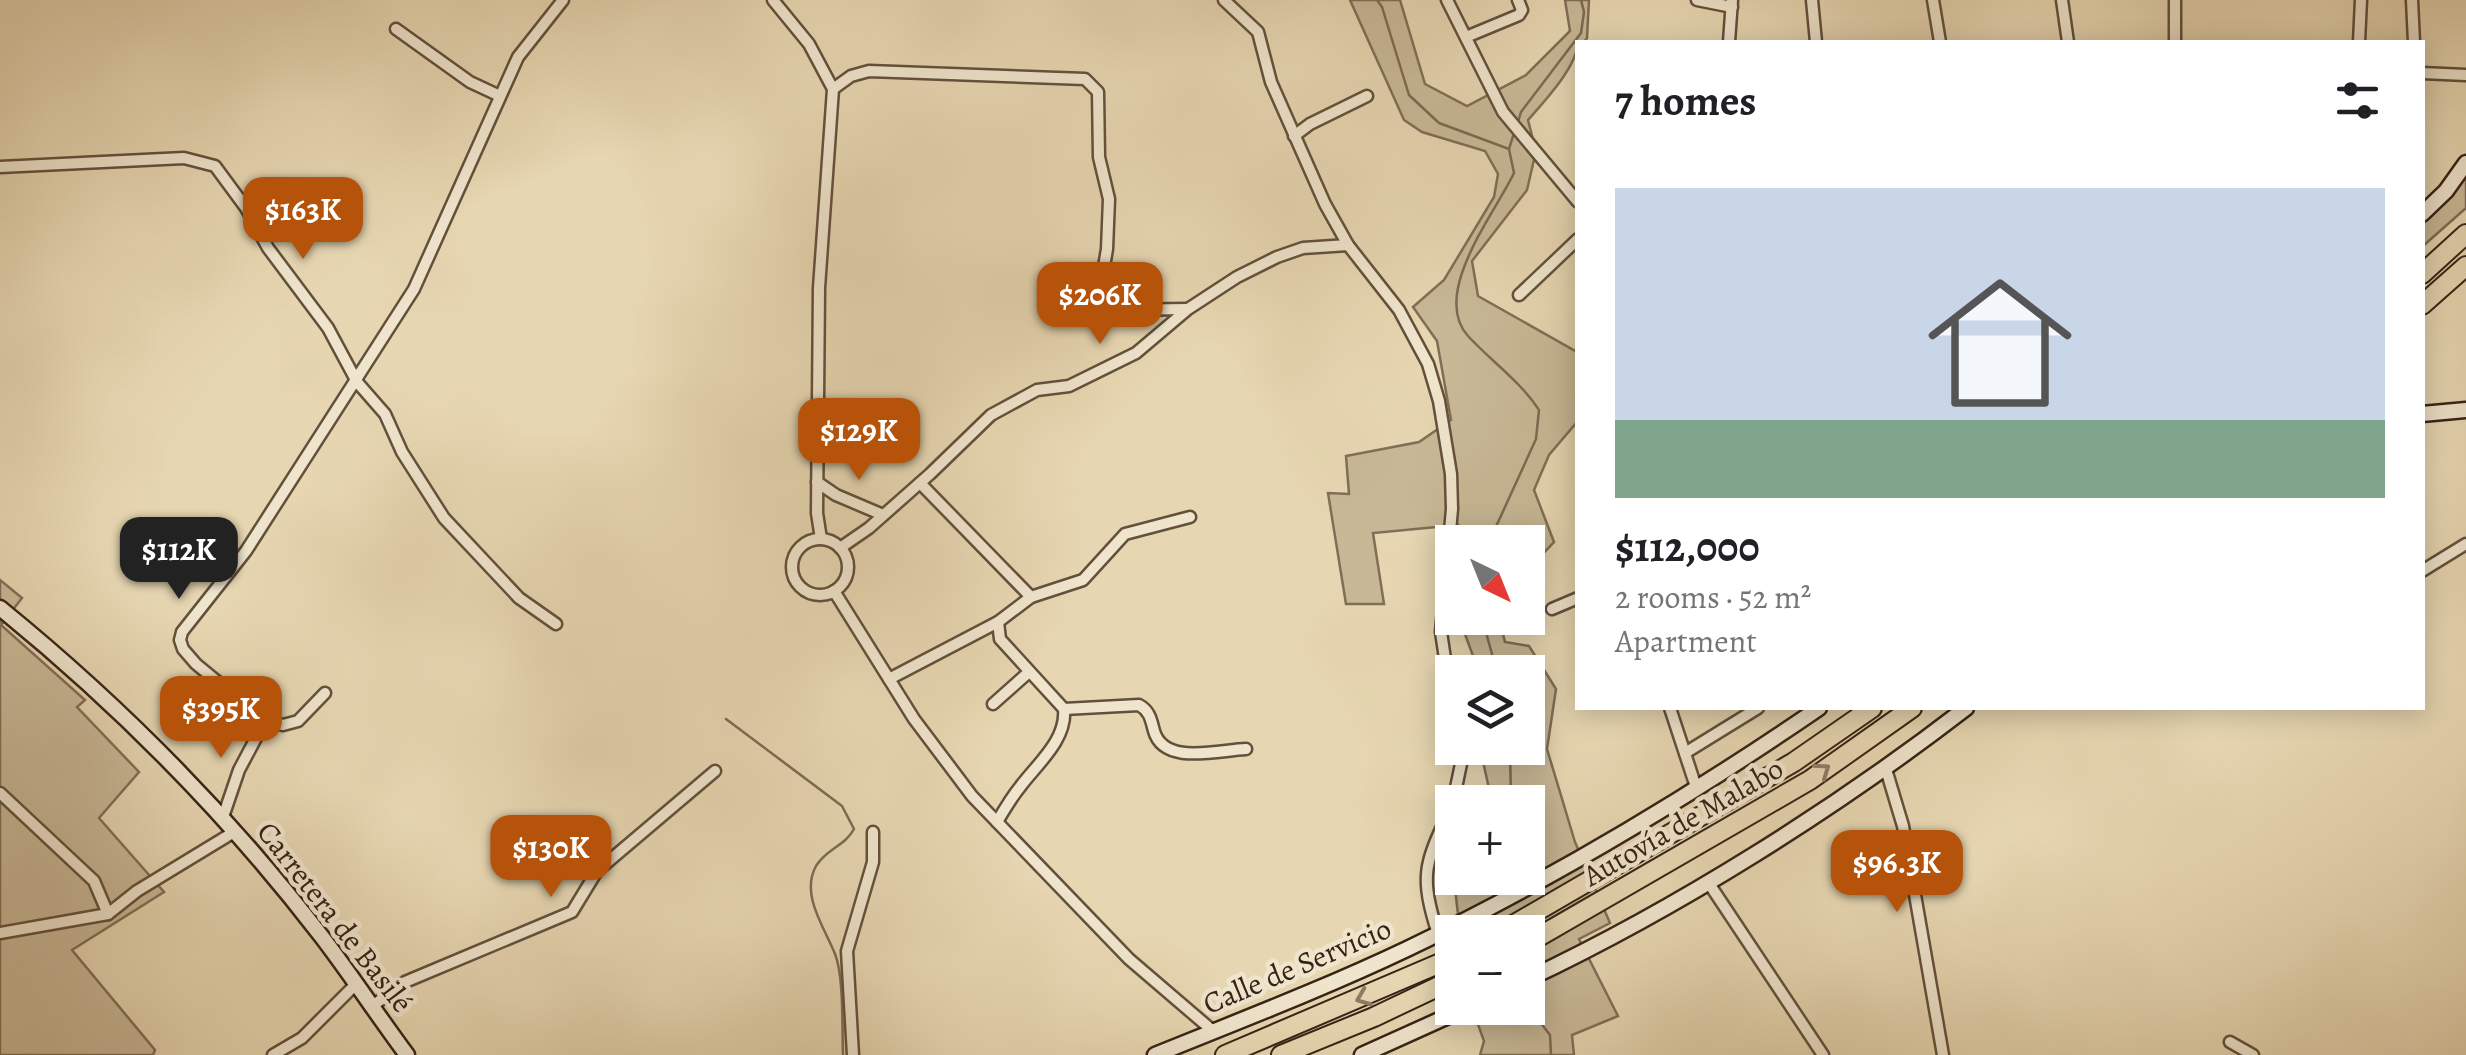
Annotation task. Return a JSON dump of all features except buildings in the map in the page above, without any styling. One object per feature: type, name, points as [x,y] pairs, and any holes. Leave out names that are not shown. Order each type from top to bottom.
[{"type":"highway","points":[[2425,271],[2466,234]]},
{"type":"highway","points":[[2425,302],[2466,266]]},
{"type":"highway","name":"Autovía de Malabo","points":[[1530,915],[1794,762],[1869,710]]},
{"type":"highway","name":"Autovía de Malabo","points":[[1545,933],[1810,780],[1909,710]]},
{"type":"highway","points":[[1225,1055],[1435,965]]},
{"type":"highway","points":[[1281,1055],[1374,1018],[1435,988]]},
{"type":"street","points":[[325,694],[298,721],[282,725],[264,721],[196,664],[180,640],[182,632],[246,551],[414,289],[518,57],[563,0]]},
{"type":"street","points":[[772,0],[809,44],[833,89],[819,288],[817,513],[821,540]]},
{"type":"street","points":[[1224,0],[1258,32],[1271,82],[1348,244],[1413,334],[1428,364],[1439,401],[1451,474],[1452,509],[1441,632],[1444,655]]},
{"type":"street","points":[[1447,0],[1511,123],[1575,198]]},
{"type":"street","points":[[1466,37],[1519,15],[1522,10],[1518,0]]},
{"type":"street","points":[[1697,0],[1732,4],[1729,40]]},
{"type":"street","points":[[1812,0],[1816,40]]},
{"type":"street","points":[[1933,0],[1940,40]]},
{"type":"street","points":[[2062,0],[2068,40]]},
{"type":"street","points":[[2174,0],[2175,40]]},
{"type":"street","points":[[2359,40],[2361,0]]},
{"type":"street","points":[[2412,0],[2414,40]]},
{"type":"street","points":[[396,30],[470,82],[500,96]]},
{"type":"street","points":[[833,89],[851,76],[869,71],[1084,79],[1098,92],[1099,156],[1110,199],[1102,300],[1118,310],[1188,309]]},
{"type":"street","points":[[2425,73],[2466,75]]},
{"type":"street","points":[[1294,136],[1368,96]]},
{"type":"street","points":[[0,168],[184,158],[215,166],[246,208],[268,248],[328,328],[356,382],[385,414],[402,452],[444,518],[519,598],[556,624]]},
{"type":"street","points":[[2425,211],[2466,163]]},
{"type":"street","points":[[1520,295],[1575,241]]},
{"type":"street","points":[[840,548],[883,515],[991,414],[1038,390],[1070,386],[1136,354],[1188,309],[1237,277],[1278,257],[1302,248],[1348,244]]},
{"type":"street","points":[[2425,414],[2466,410]]},
{"type":"street","points":[[818,482],[836,495],[883,515]]},
{"type":"street","points":[[920,482],[1031,597]]},
{"type":"street","points":[[889,679],[998,622],[1031,597],[1082,580],[1125,534],[1190,517]]},
{"type":"street","points":[[821,540],[840,548],[848,571],[834,591],[811,594],[798,585],[792,568],[798,551],[821,540]]},
{"type":"street","points":[[2425,569],[2466,544]]},
{"type":"street","points":[[834,591],[945,762],[996,822],[1207,1034]]},
{"type":"street","points":[[1552,609],[1575,599]]},
{"type":"street","name":"Carretera de Basilé","points":[[0,608],[118,713],[234,832],[322,936],[407,1055]]},
{"type":"street","points":[[996,822],[1046,757],[1065,721],[1064,709],[1000,639],[998,622]]},
{"type":"street","points":[[994,704],[1029,672]]},
{"type":"street","points":[[1064,709],[1139,706],[1148,712],[1157,742],[1166,750],[1179,753],[1246,749]]},
{"type":"street","points":[[1671,710],[1696,786]]},
{"type":"street","points":[[1685,753],[1755,710]]},
{"type":"street","name":"Calle de Servicio","points":[[1473,915],[1570,862],[1816,710]]},
{"type":"street","points":[[1545,970],[1708,882],[1963,710]]},
{"type":"street","points":[[222,820],[239,770],[264,721]]},
{"type":"street","points":[[1885,766],[1903,826],[1943,1055]]},
{"type":"street","points":[[371,1007],[406,982],[572,912],[597,871],[715,771]]},
{"type":"street","points":[[0,793],[94,881],[108,914]]},
{"type":"street","points":[[0,933],[108,914],[137,891],[234,832]]},
{"type":"street","points":[[853,1055],[847,951],[873,862],[873,832]]},
{"type":"street","points":[[1435,843],[1424,881],[1435,923]]},
{"type":"street","points":[[1708,882],[1823,1055]]},
{"type":"street","name":"Calle de Servicio","points":[[1155,1055],[1435,935]]},
{"type":"street","points":[[273,1055],[302,1038],[356,985]]},
{"type":"street","points":[[1362,1055],[1391,1049],[1435,1025]]},
{"type":"street","points":[[2230,1042],[2253,1055]]},
{"type":"shaded area","points":[[1350,0],[1400,0],[1425,84],[1467,106],[1526,75],[1570,31],[1565,0],[1589,0],[1587,38],[1575,40],[1575,54],[1566,73],[1528,120],[1536,151],[1527,190],[1472,261],[1478,296],[1575,351],[1575,424],[1549,455],[1534,490],[1554,542],[1545,552],[1545,525],[1435,525],[1373,533],[1384,604],[1346,604],[1328,493],[1349,494],[1346,456],[1419,442],[1451,420],[1437,341],[1413,307],[1444,280],[1494,197],[1498,174],[1485,151],[1422,132],[1404,120]]},
{"type":"shaded area","points":[[2466,169],[2466,208],[2425,244],[2425,214]]},
{"type":"shaded area","points":[[0,580],[22,598],[1,625],[85,700],[77,707],[139,772],[99,818],[164,892],[72,950],[155,1050],[153,1055],[0,1055]]},
{"type":"shaded area","points":[[1465,635],[1503,635],[1505,642],[1529,646],[1535,655],[1473,655]]},
{"type":"shaded area","points":[[1545,671],[1556,689],[1547,749],[1575,842],[1610,923],[1579,939],[1618,1016],[1572,1035],[1574,1055],[1480,1055],[1484,1041],[1478,1025],[1545,1025],[1545,915],[1458,915],[1456,895],[1545,895],[1545,785],[1488,785],[1484,765],[1545,765]]},
{"type":"waterway","points":[[1377,0],[1409,95],[1439,123],[1509,149],[1514,173],[1470,254],[1456,298],[1458,319],[1468,336],[1539,410],[1536,439],[1497,525]]},
{"type":"waterway","points":[[1576,40],[1581,33],[1584,12],[1581,0]]},
{"type":"waterway","points":[[1518,122],[1521,112],[1575,41]]},
{"type":"waterway","points":[[1509,149],[1515,130]]},
{"type":"waterway","points":[[1487,635],[1492,655]]},
{"type":"waterway","points":[[726,719],[842,806],[854,829],[820,860],[811,888],[812,900],[838,964],[843,1055]]},
{"type":"waterway","points":[[1510,765],[1511,785]]},
{"type":"waterway","points":[[1542,1025],[1550,1035],[1551,1055]]}]
